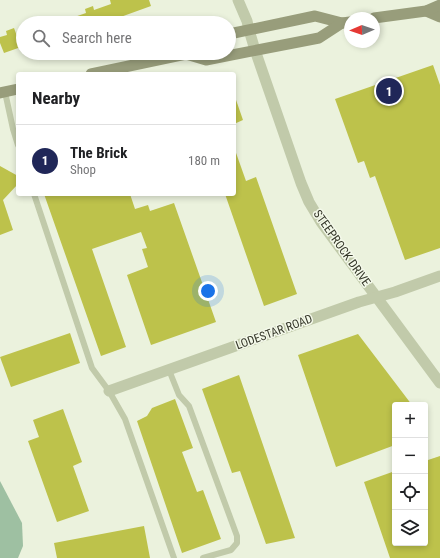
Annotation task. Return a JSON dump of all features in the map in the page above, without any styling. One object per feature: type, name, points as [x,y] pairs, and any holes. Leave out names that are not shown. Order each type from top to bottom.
[{"type":"main road","points":[[380,17],[426,11],[440,5]]},
{"type":"main road","points":[[426,11],[440,17]]},
{"type":"main road","points":[[236,33],[315,16],[344,22]]},
{"type":"main road","points":[[236,54],[319,38],[344,23]]},
{"type":"main road","points":[[100,72],[158,60]]},
{"type":"main road","points":[[2,92],[16,89]]},
{"type":"street","name":"STEEPROCK DRIVE","points":[[238,0],[247,21],[255,50],[308,200],[321,222],[376,297],[435,372],[440,383]]},
{"type":"street","name":"LODESTAR ROAD","points":[[109,392],[359,302],[395,292],[440,276]]},
{"type":"lane","points":[[2,92],[16,139]]},
{"type":"lane","points":[[35,196],[92,368],[126,419],[174,558]]},
{"type":"lane","points":[[169,370],[179,395],[189,406],[237,536],[237,543],[231,550],[203,558]]},
{"type":"green space","points":[[0,481],[22,523],[23,546],[18,558],[0,558]]},
{"type":"building","points":[[110,0],[149,0],[151,6],[123,16],[77,16],[86,13],[85,9],[93,6],[94,10],[111,4]]},
{"type":"building","points":[[14,28],[16,33],[16,49],[4,53],[0,43],[0,37],[7,35],[6,31]]},
{"type":"building","points":[[433,65],[440,85],[440,248],[405,260],[375,176],[370,178],[364,161],[358,163],[335,99]]},
{"type":"building","points":[[236,100],[243,120],[236,123]]},
{"type":"building","points":[[236,153],[246,181],[256,177],[297,294],[264,306],[226,196],[236,196]]},
{"type":"building","points":[[0,166],[16,175],[16,186],[3,200],[13,230],[0,235]]},
{"type":"building","points":[[45,196],[131,196],[135,209],[148,205],[150,211],[174,203],[216,322],[151,345],[127,275],[148,267],[142,249],[147,248],[141,232],[92,249],[126,347],[101,356]]},
{"type":"building","points":[[70,333],[80,363],[11,387],[0,357]]},
{"type":"building","points":[[358,334],[410,402],[392,402],[392,446],[336,467],[298,355]]},
{"type":"building","points":[[239,375],[295,538],[266,544],[240,471],[232,473],[202,389]]},
{"type":"building","points":[[175,399],[193,448],[182,452],[197,492],[203,490],[221,539],[182,553],[137,421],[147,416],[152,408]]},
{"type":"building","points":[[63,409],[82,462],[73,466],[89,511],[57,522],[28,441],[39,437],[33,420]]},
{"type":"building","points":[[440,456],[440,558],[390,558],[364,482],[392,472],[392,546],[428,546],[428,460]]},
{"type":"building","points":[[144,526],[150,558],[57,558],[54,543]]},
{"type":"place","name":"The Brick","points":[[389,91]]}]
